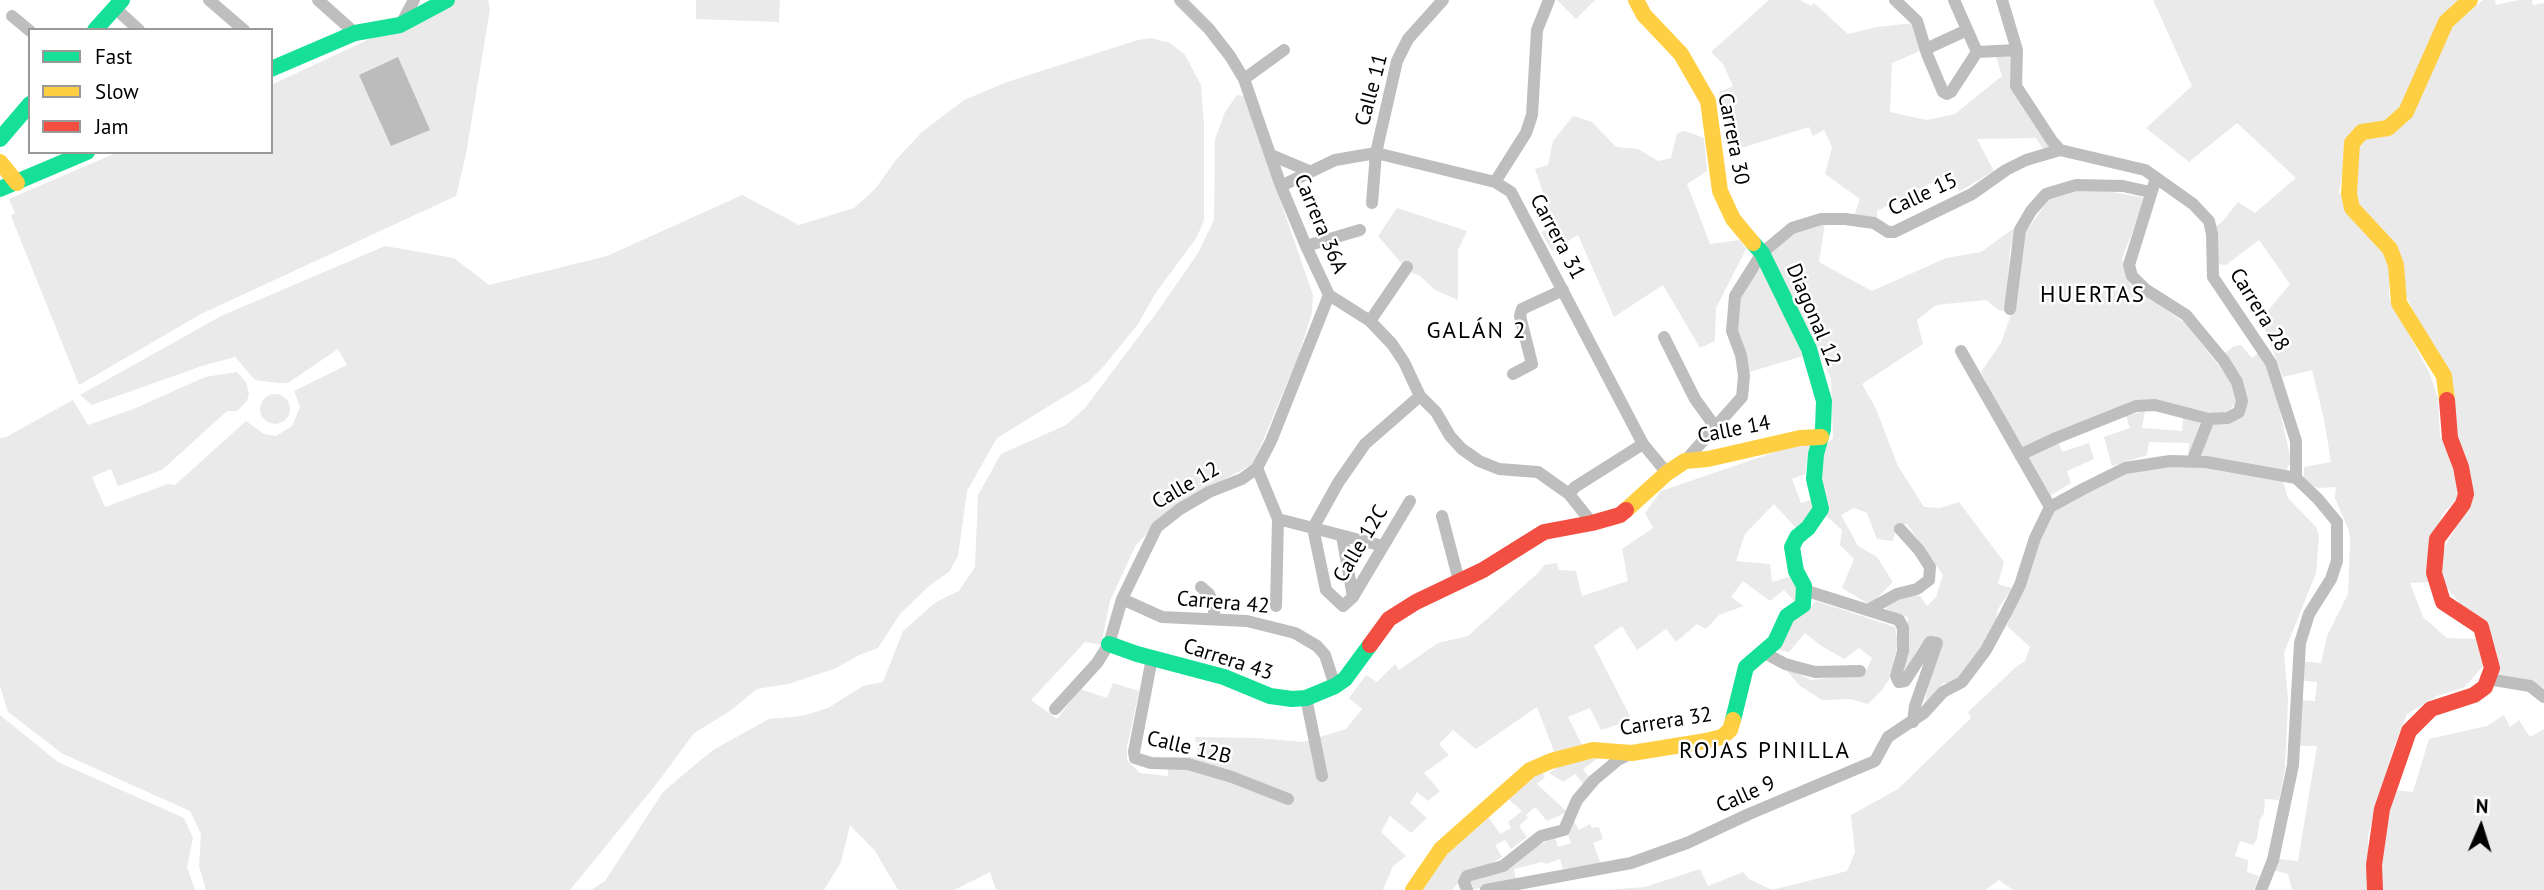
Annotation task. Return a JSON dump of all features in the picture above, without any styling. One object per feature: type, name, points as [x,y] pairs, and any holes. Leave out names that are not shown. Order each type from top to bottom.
[{"type":"street","points":[[97,28],[120,8],[137,0]]},
{"type":"street","points":[[209,0],[242,28]]},
{"type":"street","points":[[318,0],[355,33]]},
{"type":"street","points":[[400,25],[414,0]]},
{"type":"street","points":[[275,62],[355,33],[400,25],[447,0]]},
{"type":"street","name":"Carrera 36A","points":[[1181,0],[1209,29],[1244,79],[1281,186],[1329,295],[1370,321],[1392,344],[1420,396],[1436,412],[1462,450],[1499,469],[1538,472],[1569,494],[1592,523]]},
{"type":"street","name":"Calle 11","points":[[1372,203],[1376,153],[1397,61],[1408,39],[1443,0]]},
{"type":"street","points":[[1281,186],[1335,160],[1376,153],[1495,182],[1526,133],[1532,115],[1537,30],[1549,0]]},
{"type":"street","name":"Carrera 30","points":[[1636,0],[1644,15],[1681,54],[1698,80],[1708,101],[1720,191],[1733,219],[1762,253]]},
{"type":"street","points":[[1895,0],[1917,22],[1943,92],[1951,92],[1977,52]]},
{"type":"street","points":[[1954,0],[1977,52]]},
{"type":"street","points":[[2001,0],[2017,50],[2016,86],[2060,150]]},
{"type":"street","points":[[2375,890],[2374,864],[2382,809],[2409,731],[2431,709],[2474,695],[2485,687],[2492,668],[2481,627],[2443,602],[2434,573],[2437,539],[2463,504],[2466,494],[2461,467],[2450,438],[2447,388],[2444,376],[2399,303],[2396,265],[2390,249],[2352,208],[2349,194],[2352,143],[2362,132],[2388,128],[2406,112],[2446,22],[2470,0]]},
{"type":"street","points":[[112,28],[120,8]]},
{"type":"street","points":[[120,8],[137,28]]},
{"type":"street","points":[[12,16],[28,29]]},
{"type":"street","points":[[1926,49],[1967,30]]},
{"type":"street","points":[[1244,79],[1284,50]]},
{"type":"street","points":[[1977,52],[2017,50]]},
{"type":"street","points":[[0,139],[28,106]]},
{"type":"street","points":[[0,154],[28,122]]},
{"type":"street","name":"Calle 15","points":[[1685,461],[1742,397],[1744,376],[1741,355],[1732,331],[1735,296],[1762,253],[1792,229],[1821,219],[1874,223],[1888,232],[1895,232],[1972,194],[2006,170],[2026,160],[2060,150]]},
{"type":"street","name":"Carrera 28","points":[[2060,150],[2145,170],[2193,204],[2209,221],[2213,277],[2271,362],[2296,441],[2296,478]]},
{"type":"street","points":[[0,189],[82,154]]},
{"type":"street","points":[[1271,155],[1309,171]]},
{"type":"street","points":[[0,162],[17,183]]},
{"type":"street","points":[[2020,455],[2136,406],[2155,405],[2209,419],[2228,418],[2239,412],[2242,401],[2237,382],[2224,361],[2186,316],[2145,289],[2132,276],[2129,265],[2156,178]]},
{"type":"street","name":"Carrera 31","points":[[1495,182],[1511,192],[1643,444],[1667,473]]},
{"type":"street","points":[[2010,309],[2020,230],[2031,211],[2046,194],[2076,185],[2123,186],[2150,192]]},
{"type":"street","points":[[1306,246],[1360,230]]},
{"type":"street","name":"Diagonal 12","points":[[1762,253],[1809,349],[1825,401],[1821,437]]},
{"type":"street","points":[[1370,321],[1407,267]]},
{"type":"street","points":[[1513,374],[1532,364],[1520,316],[1522,309],[1563,290]]},
{"type":"street","points":[[1276,606],[1278,519],[1257,468],[1271,441],[1329,295]]},
{"type":"street","points":[[1664,337],[1694,381],[1695,399],[1716,428]]},
{"type":"street","points":[[1961,351],[2050,507],[2125,468],[2170,461],[2192,462],[2296,478],[2337,522],[2337,561],[2331,579],[2309,614],[2300,643],[2293,765],[2273,860],[2261,890]]},
{"type":"street","points":[[1348,602],[1326,590],[1313,528],[1338,483],[1365,444],[1420,396]]},
{"type":"street","points":[[2192,462],[2209,419]]},
{"type":"street","points":[[1821,437],[1816,454],[1814,479],[1821,509],[1808,528],[1797,537],[1793,547],[1796,570],[1804,590],[1899,620],[1903,628],[1903,651],[1896,676],[1899,682],[1906,681],[1930,642],[1937,643],[1914,706],[1913,722]]},
{"type":"street","name":"Calle 14","points":[[1592,523],[1619,515],[1667,473],[1685,461],[1708,459],[1800,438],[1821,437]]},
{"type":"street","points":[[1569,494],[1575,487],[1643,444]]},
{"type":"street","name":"Calle 12","points":[[1055,709],[1097,663],[1109,644],[1122,599],[1157,527],[1180,509],[1209,492],[1242,479],[1257,468]]},
{"type":"street","name":"Calle 12C","points":[[1348,602],[1410,501]]},
{"type":"street","name":"Calle 9","points":[[1486,890],[1632,863],[1687,843],[1875,761],[1888,737],[1913,722],[1943,692],[1962,682],[1986,650],[2020,585],[2035,538],[2050,507]]},
{"type":"street","points":[[1442,516],[1459,581]]},
{"type":"street","points":[[1278,519],[1383,547]]},
{"type":"street","points":[[1335,686],[1345,679],[1389,619],[1416,602],[1483,570],[1544,532],[1592,523]]},
{"type":"street","points":[[1868,610],[1897,594],[1917,589],[1929,580],[1930,567],[1900,529]]},
{"type":"street","points":[[1342,536],[1348,602]]},
{"type":"street","points":[[1201,587],[1209,594],[1214,605],[1214,619]]},
{"type":"street","name":"Carrera 32","points":[[1413,890],[1441,849],[1530,771],[1551,761],[1593,750],[1632,753],[1722,737],[1730,730],[1746,667],[1775,642],[1787,617],[1802,605],[1804,590]]},
{"type":"street","name":"Carrera 42","points":[[1122,599],[1162,617],[1247,621],[1295,633],[1317,646],[1325,655],[1335,686]]},
{"type":"street","name":"Carrera 43","points":[[1109,644],[1152,659],[1224,677],[1270,696],[1306,698],[1335,686]]},
{"type":"street","points":[[1763,652],[1786,664],[1815,672],[1860,671]]},
{"type":"street","name":"Calle 12B","points":[[1152,659],[1135,758],[1151,763],[1188,764],[1233,777],[1288,799]]},
{"type":"street","points":[[2487,679],[2530,686],[2544,697]]},
{"type":"street","points":[[1306,698],[1322,776]]},
{"type":"street","points":[[1466,889],[1467,876],[1503,866],[1541,836],[1564,830],[1577,800],[1594,780],[1618,760],[1632,753]]},
{"type":"shaded area","points":[[453,0],[488,0],[490,9],[466,154],[456,196],[201,314],[79,385],[11,216],[15,213],[9,199],[113,154],[273,154],[273,84]]},
{"type":"shaded area","points":[[696,0],[780,0],[779,22],[696,19]]},
{"type":"shaded area","points":[[1557,0],[1595,0],[1576,19]]},
{"type":"shaded area","points":[[1769,0],[1800,0],[1811,6],[1814,3],[1848,34],[1877,27],[1914,23],[1920,51],[1892,63],[1890,112],[1927,120],[1955,114],[2002,76],[1995,54],[2015,56],[2012,84],[2054,147],[2043,149],[2036,138],[1977,139],[1994,171],[1960,191],[1947,175],[1877,211],[1877,220],[1854,216],[1860,199],[1825,174],[1832,147],[1824,130],[1813,136],[1809,127],[1728,152],[1726,116],[1719,92],[1733,86],[1723,64],[1711,52]]},
{"type":"shaded area","points":[[2153,0],[2467,0],[2389,122],[2348,144],[2339,192],[2351,215],[2389,260],[2389,297],[2430,374],[2438,399],[2440,436],[2448,453],[2460,495],[2442,515],[2434,537],[2428,582],[2410,583],[2423,617],[2447,638],[2478,639],[2484,665],[2465,687],[2437,696],[2407,714],[2393,749],[2368,835],[2369,890],[2292,890],[2288,874],[2273,870],[2279,859],[2298,861],[2317,746],[2297,746],[2298,700],[2315,701],[2317,682],[2297,680],[2298,661],[2321,663],[2327,636],[2348,594],[2349,531],[2335,498],[2336,487],[2319,488],[2309,485],[2304,479],[2304,467],[2331,462],[2312,370],[2283,377],[2261,319],[2290,284],[2259,240],[2226,265],[2216,264],[2216,226],[2238,202],[2255,213],[2296,178],[2237,123],[2189,162],[2146,128],[2192,86]]},
{"type":"shaded area","points":[[2483,0],[2495,0],[2496,5],[2519,0],[2532,0],[2533,5],[2544,3],[2544,688],[2527,680],[2497,674],[2459,602],[2443,584],[2439,557],[2473,496],[2427,342],[2405,293],[2354,197],[2359,141],[2385,136],[2449,27]]},
{"type":"shaded area","points":[[1151,38],[1170,43],[1185,55],[1201,85],[1204,123],[1204,220],[1197,237],[1155,294],[1138,324],[1088,382],[997,438],[967,491],[958,556],[949,572],[930,585],[900,614],[878,648],[834,669],[788,684],[757,689],[730,711],[694,733],[658,782],[570,890],[206,890],[199,866],[201,834],[190,811],[63,754],[8,712],[0,686],[0,438],[73,400],[88,425],[136,408],[205,377],[237,372],[246,382],[249,393],[247,401],[237,411],[227,411],[162,470],[118,486],[111,469],[92,477],[105,507],[168,484],[175,485],[246,421],[264,434],[276,436],[292,426],[300,407],[294,391],[347,365],[338,349],[288,383],[278,383],[255,380],[235,357],[92,405],[80,395],[221,316],[385,246],[454,258],[489,285],[607,256],[742,195],[799,225],[854,208],[876,188],[895,161],[922,132],[964,100],[1007,82]]},
{"type":"shaded area","points":[[398,57],[430,130],[391,146],[359,75]]},
{"type":"shaded area","points":[[1237,95],[1244,96],[1313,295],[1312,313],[1298,357],[1253,464],[1170,509],[1136,545],[1110,601],[1101,645],[1085,642],[1031,700],[1057,719],[1080,689],[1107,698],[1113,683],[1139,691],[1127,747],[1127,760],[1140,773],[1168,776],[1168,769],[1193,768],[1290,804],[1294,796],[1235,772],[1194,761],[1164,757],[1199,757],[1195,737],[1303,742],[1346,729],[1362,709],[1349,698],[1366,675],[1377,682],[1395,664],[1399,670],[1438,643],[1468,636],[1544,565],[1557,563],[1559,570],[1576,571],[1582,596],[1628,581],[1622,549],[1653,528],[1645,513],[1661,491],[1810,440],[1805,474],[1792,479],[1801,503],[1814,499],[1813,516],[1796,528],[1774,504],[1745,534],[1736,561],[1770,564],[1772,582],[1792,576],[1800,592],[1797,604],[1784,590],[1770,601],[1743,581],[1731,597],[1744,606],[1719,615],[1706,629],[1697,624],[1676,642],[1666,629],[1637,650],[1622,626],[1594,646],[1632,720],[1601,730],[1590,708],[1568,717],[1582,745],[1555,754],[1537,707],[1476,749],[1453,730],[1439,744],[1449,755],[1424,773],[1440,791],[1428,801],[1417,792],[1410,803],[1427,818],[1411,833],[1390,816],[1381,832],[1406,856],[1393,866],[1383,890],[996,890],[990,872],[954,890],[898,890],[875,851],[850,825],[841,862],[824,890],[591,890],[605,881],[663,792],[713,750],[769,719],[802,716],[828,708],[863,686],[883,682],[903,631],[936,602],[959,591],[975,567],[978,495],[1001,454],[1066,425],[1085,408],[1198,253],[1214,220],[1215,139],[1225,112]]},
{"type":"shaded area","points":[[1573,116],[1592,122],[1616,147],[1638,149],[1658,161],[1671,158],[1677,133],[1685,131],[1704,138],[1707,171],[1687,184],[1710,244],[1740,240],[1746,249],[1716,308],[1715,341],[1700,348],[1663,285],[1614,317],[1578,235],[1552,251],[1541,232],[1555,227],[1535,169],[1548,165],[1553,141]]},
{"type":"shaded area","points":[[2101,190],[2146,198],[2122,258],[2130,284],[2185,323],[2235,386],[2236,403],[2229,411],[2219,415],[2159,401],[2132,401],[2023,449],[2005,421],[1981,372],[2001,343],[2013,309],[2025,233],[2049,199],[2059,192]]},
{"type":"shaded area","points":[[1397,208],[1467,231],[1458,250],[1458,300],[1435,290],[1420,276],[1408,271],[1378,236]]},
{"type":"shaded area","points":[[1825,223],[1819,262],[1872,291],[1946,258],[1981,252],[2017,226],[2010,250],[2006,310],[2000,311],[1986,300],[1936,305],[1917,320],[1923,344],[1862,384],[1876,409],[1898,466],[1924,507],[1940,508],[1959,502],[2004,562],[1998,584],[2012,588],[1998,609],[1994,629],[1962,674],[1952,683],[1943,683],[1923,709],[1933,666],[1941,647],[1940,637],[1927,637],[1905,672],[1900,674],[1908,617],[1895,614],[1882,606],[1908,595],[1920,596],[1927,606],[1936,597],[1943,575],[1907,524],[1897,525],[1893,541],[1877,539],[1867,513],[1854,508],[1841,515],[1858,546],[1877,557],[1893,582],[1870,605],[1842,588],[1854,559],[1840,545],[1842,530],[1826,516],[1820,450],[1833,438],[1831,378],[1768,253],[1794,232]]},
{"type":"shaded area","points":[[1762,267],[1803,356],[1746,373],[1737,334],[1737,297]]},
{"type":"shaded area","points":[[2241,345],[2252,358],[2262,350],[2269,363],[2291,460],[2285,475],[2198,458],[2211,424],[2230,424],[2244,412],[2245,400],[2240,375],[2224,354],[2234,346]]},
{"type":"shaded area","points":[[275,394],[286,398],[290,409],[286,420],[275,424],[264,420],[260,409],[264,398]]},
{"type":"shaded area","points":[[2145,411],[2142,428],[2182,431],[2183,417],[2204,425],[2188,456],[2189,443],[2149,442],[2147,455],[2112,466],[2104,437],[2130,428],[2126,416]]},
{"type":"shaded area","points":[[2058,440],[2062,452],[2089,443],[2094,459],[2067,471],[2071,483],[2048,497],[2028,458]]},
{"type":"shaded area","points":[[2165,465],[2219,468],[2283,481],[2288,498],[2316,527],[2319,536],[2316,573],[2284,653],[2288,700],[2285,768],[2279,800],[2265,799],[2257,839],[2253,845],[2240,841],[2235,856],[2248,860],[2247,872],[2259,876],[2254,890],[2013,890],[1999,880],[1985,890],[1772,890],[1847,871],[1855,852],[1851,815],[1898,789],[1971,718],[1968,712],[2025,661],[2030,647],[2007,626],[2038,538],[2053,511],[2124,474]]},
{"type":"shaded area","points":[[1816,601],[1895,627],[1898,643],[1889,679],[1868,704],[1850,699],[1822,700],[1800,686],[1786,670],[1811,680],[1865,674],[1872,658],[1859,648],[1844,659],[1805,633],[1789,652],[1773,649],[1791,622]]},
{"type":"shaded area","points":[[0,715],[58,762],[184,818],[193,838],[187,867],[195,890],[0,890]]},
{"type":"shaded area","points":[[2504,715],[2510,727],[2519,720],[2530,737],[2544,729],[2544,890],[2380,890],[2379,866],[2394,790],[2413,792],[2429,739],[2487,726]]},
{"type":"shaded area","points":[[1607,756],[1597,759],[1583,769],[1591,780],[1584,785],[1575,774],[1563,782],[1549,773],[1567,760]]},
{"type":"shaded area","points":[[1540,769],[1545,777],[1537,784],[1567,812],[1547,821],[1535,807],[1519,826],[1527,837],[1511,849],[1505,840],[1495,845],[1502,857],[1461,880],[1452,890],[1417,890],[1423,878],[1487,815],[1500,834],[1511,828],[1508,822],[1522,811],[1505,796]]},
{"type":"shaded area","points":[[1573,820],[1579,830],[1590,824],[1592,828],[1599,827],[1603,839],[1593,843],[1601,864],[1563,869],[1560,859],[1546,864],[1542,862],[1514,869],[1516,880],[1471,890],[1468,881],[1555,837],[1558,847],[1571,843],[1566,829]]},
{"type":"shaded area","points":[[1700,869],[1708,886],[1743,872],[1749,879],[1772,890],[1606,890],[1645,887]]},
{"type":"traffic: fast","points":[[97,28],[122,0]]},
{"type":"traffic: fast","points":[[273,68],[355,33],[400,25],[447,0]]},
{"type":"traffic: fast","points":[[0,139],[28,106]]},
{"type":"traffic: fast","points":[[0,189],[82,154]]},
{"type":"traffic: fast","points":[[1733,720],[1746,667],[1775,642],[1787,616],[1803,605],[1804,586],[1796,571],[1792,547],[1821,509],[1814,479],[1816,454],[1823,429],[1824,401],[1809,349],[1762,253],[1753,243]]},
{"type":"traffic: fast","points":[[1109,644],[1224,677],[1270,696],[1292,699],[1306,698],[1335,686],[1345,679],[1370,645]]},
{"type":"traffic: slow","points":[[1636,0],[1644,15],[1681,54],[1708,101],[1720,191],[1733,219],[1753,243]]},
{"type":"traffic: slow","points":[[2447,400],[2444,376],[2399,303],[2396,265],[2390,249],[2352,208],[2349,194],[2352,143],[2362,132],[2388,128],[2406,112],[2446,22],[2470,0]]},
{"type":"traffic: slow","points":[[0,162],[17,183]]},
{"type":"traffic: slow","points":[[1626,510],[1667,473],[1685,461],[1708,459],[1800,438],[1821,437]]},
{"type":"traffic: slow","points":[[1413,890],[1441,849],[1530,770],[1551,761],[1593,750],[1632,753],[1706,741],[1722,737],[1730,730],[1733,720]]},
{"type":"traffic: jam","points":[[2375,890],[2374,865],[2382,809],[2409,731],[2431,709],[2474,695],[2485,687],[2492,668],[2481,627],[2443,602],[2434,573],[2437,539],[2463,504],[2466,494],[2461,467],[2450,438],[2447,400]]},
{"type":"traffic: jam","points":[[1370,645],[1389,619],[1416,602],[1483,570],[1544,532],[1592,523],[1620,515],[1626,510]]},
{"type":"district","name":"HUERTAS","points":[[2093,295]]},
{"type":"district","name":"GALÁN 2","points":[[1477,331]]},
{"type":"district","name":"ROJAS PINILLA","points":[[1765,751]]}]
